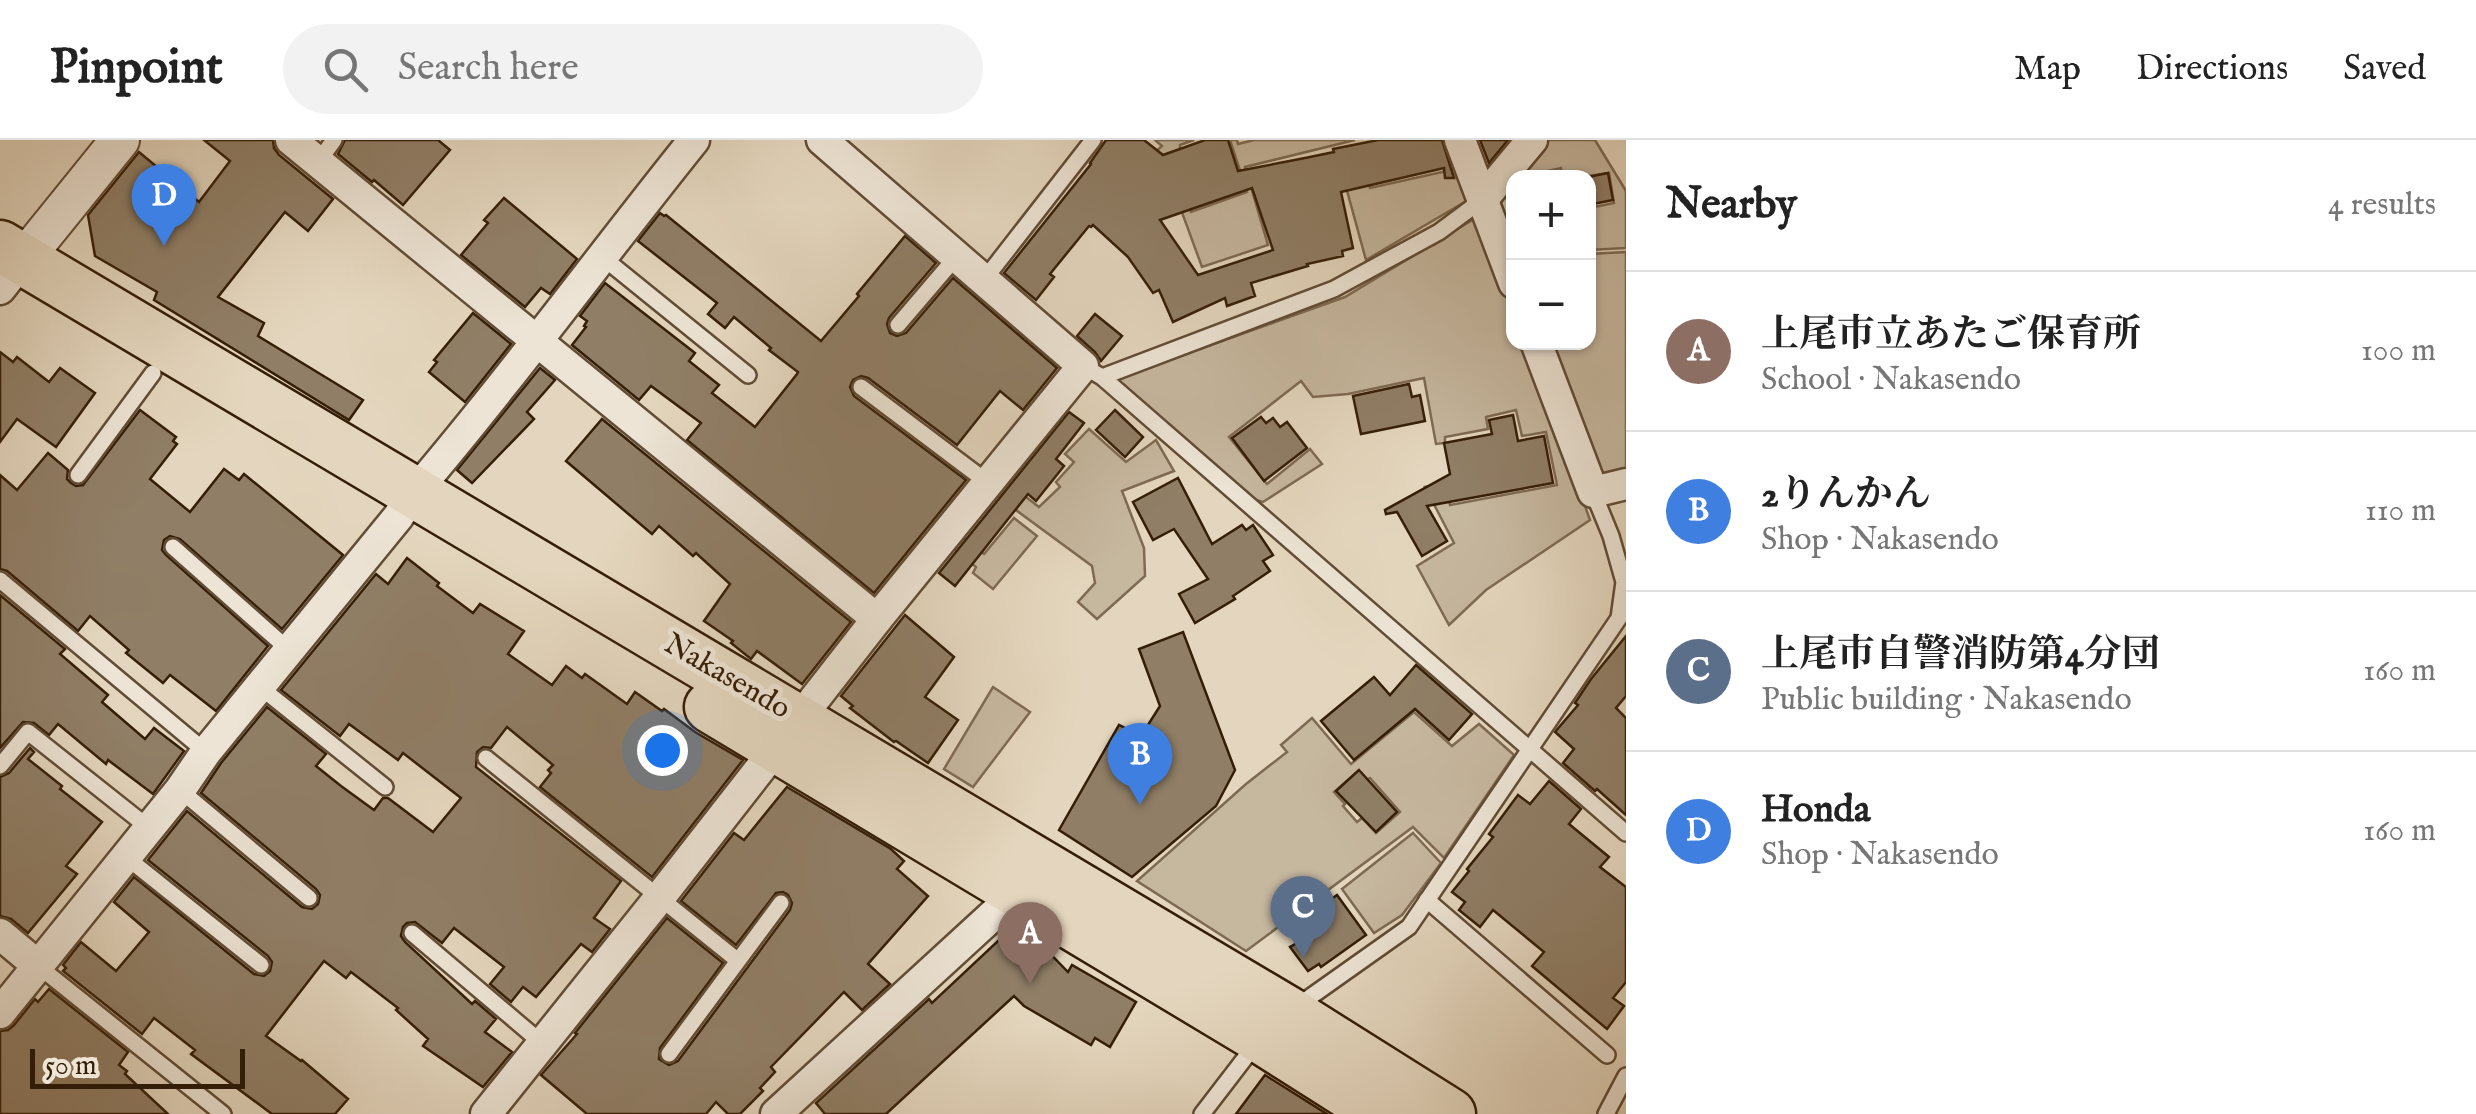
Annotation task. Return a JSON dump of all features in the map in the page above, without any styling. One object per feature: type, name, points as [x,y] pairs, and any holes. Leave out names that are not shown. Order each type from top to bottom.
[{"type":"highway","name":"Nakasendo","points":[[5,272],[154,373],[406,506]]},
{"type":"highway","name":"Nakasendo","points":[[5,272],[406,506],[1275,1025],[1381,1114]]},
{"type":"highway","name":"Nakasendo","points":[[786,733],[1018,892],[1450,1114]]},
{"type":"street","points":[[5,272],[120,140]]},
{"type":"street","points":[[290,140],[326,151],[538,341],[876,618]]},
{"type":"street","points":[[0,1013],[694,140]]},
{"type":"street","points":[[486,1114],[876,618],[987,482],[1092,371],[822,140]]},
{"type":"street","points":[[1460,140],[1506,262]]},
{"type":"street","points":[[1482,200],[1532,140]]},
{"type":"street","points":[[1539,350],[1593,492],[1626,484]]},
{"type":"street","points":[[776,1114],[1018,892]]},
{"type":"street","points":[[0,934],[38,964]]},
{"type":"lane","points":[[984,280],[1093,140]]},
{"type":"lane","points":[[1092,371],[1334,289],[1438,232],[1482,200]]},
{"type":"lane","points":[[601,256],[748,376]]},
{"type":"lane","points":[[898,325],[957,256]]},
{"type":"lane","points":[[1092,371],[1626,833]]},
{"type":"lane","points":[[78,475],[154,373]]},
{"type":"lane","points":[[860,387],[987,482]]},
{"type":"lane","points":[[1202,1114],[1275,1025],[1409,927],[1618,618],[1624,582],[1593,492]]},
{"type":"lane","points":[[173,546],[290,650]]},
{"type":"lane","points":[[0,580],[206,752]]},
{"type":"lane","points":[[260,687],[385,787]]},
{"type":"lane","points":[[0,766],[28,732],[149,828]]},
{"type":"lane","points":[[486,758],[737,960]]},
{"type":"lane","points":[[180,790],[309,898]]},
{"type":"lane","points":[[126,857],[261,965]]},
{"type":"lane","points":[[1427,900],[1608,1055]]},
{"type":"lane","points":[[669,1054],[782,903]]},
{"type":"lane","points":[[412,934],[543,1044]]},
{"type":"lane","points":[[38,964],[222,1114]]},
{"type":"lane","points":[[1606,1114],[1626,1076]]},
{"type":"shaded area","points":[[1155,140],[1194,140],[1169,153],[1191,212],[1247,192],[1230,140],[1237,140],[1238,144],[1254,140],[1355,140],[1245,167],[1268,245],[1202,267],[1165,166],[1152,155],[1162,146]]},
{"type":"shaded area","points":[[1546,140],[1595,140],[1626,191],[1626,248],[1596,250],[1596,207],[1614,203],[1609,173],[1596,175],[1596,170],[1561,168],[1523,170]]},
{"type":"shaded area","points":[[1460,168],[1468,200],[1366,260],[1346,187],[1368,180],[1370,188]]},
{"type":"shaded area","points":[[1474,219],[1484,225],[1506,288],[1506,350],[1529,350],[1590,520],[1486,590],[1449,625],[1417,566],[1454,543],[1425,487],[1445,483],[1450,505],[1557,485],[1546,432],[1522,436],[1516,410],[1486,417],[1488,429],[1445,437],[1445,443],[1436,444],[1424,378],[1313,397],[1301,381],[1229,437],[1267,484],[1310,449],[1322,464],[1263,502],[1253,499],[1119,381],[1345,297]]},
{"type":"shaded area","points":[[1626,252],[1626,473],[1606,478],[1593,471],[1548,350],[1596,350],[1596,254]]},
{"type":"shaded area","points":[[1089,429],[1126,462],[1156,440],[1174,471],[1122,491],[1144,548],[1145,576],[1097,619],[1078,602],[1095,583],[1092,566],[994,494],[1004,480],[1039,507],[1060,487],[1056,482],[1074,462],[1065,454]]},
{"type":"shaded area","points":[[1014,518],[1037,536],[993,589],[973,573],[976,567],[950,546],[959,535],[984,554]]},
{"type":"shaded area","points":[[993,687],[1030,712],[973,787],[944,769]]},
{"type":"shaded area","points":[[1414,712],[1452,746],[1479,724],[1514,755],[1444,858],[1413,827],[1246,951],[1137,881],[1287,752],[1281,745],[1312,718],[1351,764]],"holes":[[[1358,771],[1366,780],[1370,778],[1400,812],[1376,833],[1362,818],[1357,822],[1334,792]]]},
{"type":"shaded area","points":[[1413,833],[1441,863],[1402,915],[1374,933],[1342,889]]},
{"type":"building","points":[[204,140],[273,140],[279,155],[333,199],[308,231],[285,212],[218,297],[264,323],[258,336],[363,400],[349,420],[154,300],[157,292],[95,256],[88,215],[139,152],[199,202],[230,161]]},
{"type":"building","points":[[345,140],[438,140],[450,150],[403,205],[338,154]]},
{"type":"building","points":[[1106,140],[1144,140],[1163,155],[1205,140],[1228,140],[1238,171],[1378,140],[1442,140],[1454,178],[1445,178],[1444,168],[1341,192],[1353,248],[1342,251],[1343,256],[1251,283],[1255,296],[1227,306],[1225,298],[1173,322],[1159,290],[1153,293],[1128,257],[1093,225],[1050,274],[1054,277],[1036,300],[1004,273]],"holes":[[[1252,188],[1273,250],[1198,275],[1160,220]]]},
{"type":"building","points":[[1480,140],[1508,140],[1489,163]]},
{"type":"building","points":[[1608,173],[1613,200],[1596,203],[1596,175]]},
{"type":"building","points":[[504,198],[577,259],[550,294],[541,288],[525,307],[461,255]]},
{"type":"building","points":[[660,213],[821,341],[905,236],[936,263],[889,318],[890,333],[906,333],[953,278],[1057,368],[1023,410],[1000,391],[957,445],[868,378],[853,380],[850,387],[854,396],[966,480],[874,593],[687,440],[701,423],[651,386],[639,400],[572,345],[586,327],[587,321],[580,316],[605,283],[695,353],[689,361],[719,385],[712,393],[755,427],[797,374],[734,317],[725,328],[708,314],[717,303],[638,241]]},
{"type":"building","points":[[473,313],[511,344],[465,402],[429,372],[437,362],[434,360]]},
{"type":"building","points":[[1095,314],[1122,336],[1101,361],[1077,336]]},
{"type":"building","points":[[0,352],[13,362],[17,357],[49,382],[60,368],[95,393],[56,447],[17,419],[0,442]]},
{"type":"building","points":[[540,368],[555,380],[527,412],[534,419],[472,483],[457,470]]},
{"type":"building","points":[[1409,384],[1412,397],[1420,395],[1425,421],[1361,434],[1353,396]]},
{"type":"building","points":[[140,410],[176,437],[173,441],[177,444],[150,479],[190,512],[224,469],[239,480],[244,474],[343,555],[282,629],[180,539],[170,536],[164,540],[162,550],[166,555],[268,646],[216,711],[170,675],[163,683],[90,616],[78,631],[0,569],[0,475],[17,490],[48,453],[68,470],[71,483],[83,485]]},
{"type":"building","points":[[1115,410],[1143,437],[1125,457],[1096,430]]},
{"type":"building","points":[[1069,412],[1084,423],[1056,459],[1064,466],[1036,501],[1028,494],[955,586],[939,573]]},
{"type":"building","points":[[1513,415],[1518,441],[1544,436],[1553,483],[1427,506],[1447,541],[1422,556],[1397,512],[1386,514],[1385,510],[1450,474],[1444,443],[1492,434],[1489,420]]},
{"type":"building","points":[[1261,417],[1266,423],[1273,418],[1280,427],[1287,422],[1307,448],[1264,481],[1232,438]]},
{"type":"building","points":[[602,419],[851,622],[802,684],[757,651],[751,659],[704,621],[730,584],[659,526],[652,534],[566,461]]},
{"type":"building","points":[[1178,478],[1212,544],[1242,525],[1246,530],[1253,525],[1273,555],[1263,561],[1270,571],[1233,596],[1235,599],[1195,623],[1179,594],[1208,579],[1174,529],[1153,540],[1133,502]]},
{"type":"building","points":[[407,558],[473,613],[480,604],[524,631],[508,654],[552,685],[566,666],[582,678],[585,674],[627,704],[635,692],[743,760],[652,877],[540,787],[553,765],[507,727],[491,748],[483,747],[477,752],[476,767],[621,881],[594,918],[610,929],[592,952],[581,944],[536,997],[523,987],[511,1002],[490,984],[504,967],[454,928],[442,943],[415,922],[403,927],[401,936],[405,942],[472,1004],[475,1001],[496,1019],[485,1032],[512,1052],[483,1087],[423,1046],[428,1039],[398,1008],[351,972],[346,978],[324,961],[266,1036],[348,1099],[335,1114],[272,1114],[191,1054],[195,1050],[154,1018],[142,1034],[63,971],[63,965],[81,942],[116,971],[149,932],[114,902],[134,877],[254,974],[264,976],[270,971],[272,962],[268,956],[148,860],[187,811],[302,907],[312,909],[318,904],[320,895],[316,889],[201,793],[267,707],[326,754],[316,766],[341,786],[374,810],[383,798],[388,798],[433,832],[461,798],[403,753],[398,760],[349,724],[340,736],[281,690],[376,574],[388,584]]},
{"type":"building","points":[[0,595],[65,649],[60,654],[108,695],[102,702],[145,739],[154,728],[184,751],[153,794],[108,760],[106,764],[58,724],[49,735],[34,723],[23,722],[0,748]]},
{"type":"building","points":[[905,615],[954,657],[925,697],[958,720],[928,763],[894,742],[850,708],[853,706],[841,696]]},
{"type":"building","points":[[1183,632],[1235,770],[1216,806],[1132,877],[1059,830],[1119,725],[1141,736],[1160,706],[1139,649]]},
{"type":"building","points":[[1626,636],[1626,696],[1616,708],[1626,718],[1626,815],[1563,763],[1574,749],[1555,732]]},
{"type":"building","points":[[1416,665],[1472,714],[1449,740],[1415,709],[1354,760],[1321,721],[1374,677],[1390,695]]},
{"type":"building","points":[[30,748],[34,752],[28,759],[102,822],[66,866],[77,874],[28,933],[11,919],[0,916],[0,777],[9,773]]},
{"type":"building","points":[[1359,770],[1397,812],[1376,832],[1336,791]]},
{"type":"building","points":[[1549,781],[1581,809],[1569,824],[1609,857],[1600,867],[1626,887],[1626,982],[1613,998],[1624,1006],[1607,1029],[1532,966],[1544,952],[1493,910],[1480,927],[1459,910],[1465,902],[1452,892],[1518,795],[1530,804]]},
{"type":"building","points":[[787,787],[891,849],[904,861],[897,869],[928,896],[868,964],[890,984],[862,1010],[844,992],[771,1067],[775,1072],[760,1088],[763,1091],[740,1114],[728,1114],[716,1102],[706,1114],[587,1114],[541,1075],[667,918],[723,963],[660,1048],[659,1059],[669,1065],[678,1061],[790,910],[788,895],[776,893],[736,945],[681,901],[734,833],[744,840]]},
{"type":"building","points":[[1337,895],[1366,935],[1321,967],[1319,964],[1308,971],[1290,947],[1297,943],[1288,930]]},
{"type":"building","points":[[1016,924],[1068,972],[1072,965],[1136,1002],[1110,1047],[1095,1038],[1091,1045],[1024,1006],[1014,996],[886,1114],[825,1114],[816,1103]]},
{"type":"building","points":[[49,989],[128,1052],[119,1065],[168,1114],[0,1114],[0,1031],[14,1025],[35,999],[38,1002]]},
{"type":"building","points":[[1265,1075],[1327,1114],[1236,1114]]},
{"type":"place","name":"Honda","points":[[164,246]]},
{"type":"place","name":"2りんかん","points":[[1140,805]]},
{"type":"place","name":"上尾市自警消防第4分団","points":[[1303,958]]},
{"type":"place","name":"上尾市立あたご保育所","points":[[1030,984]]}]
